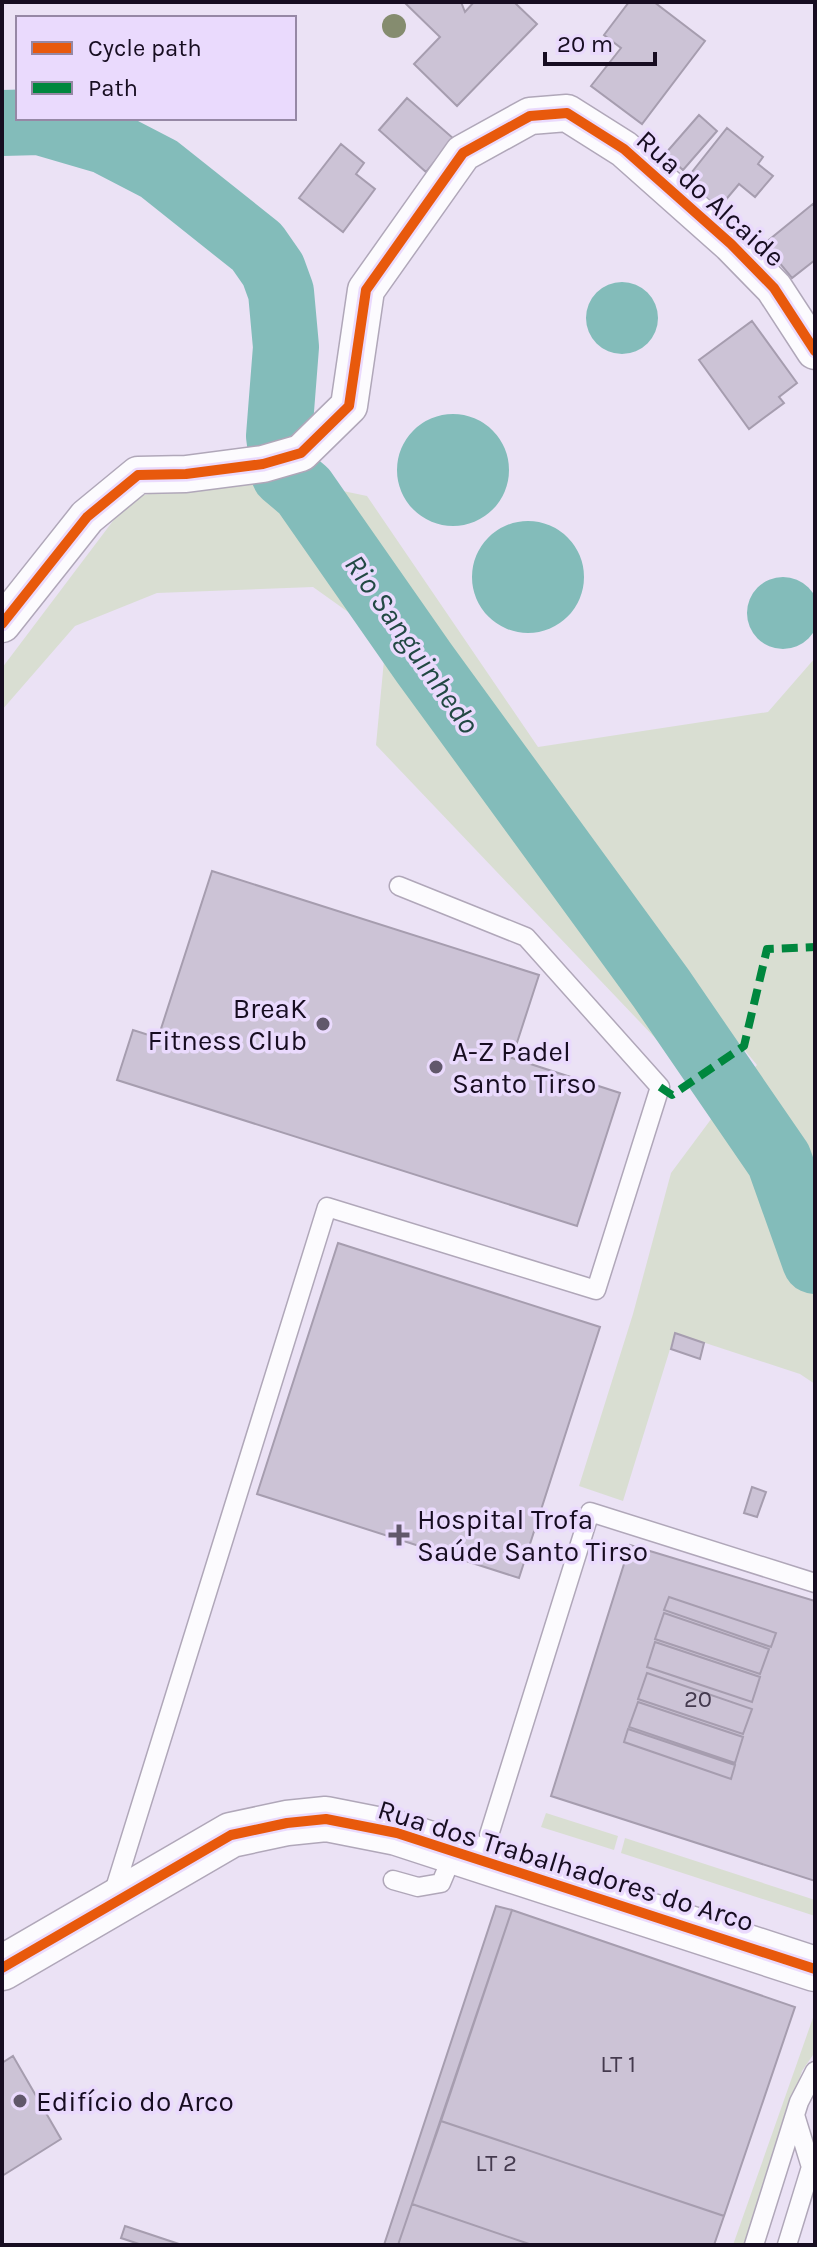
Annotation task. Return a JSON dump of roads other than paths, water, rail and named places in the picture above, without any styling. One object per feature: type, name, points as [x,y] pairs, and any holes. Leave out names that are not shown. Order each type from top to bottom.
[{"type":"street","name":"Rua do Alcaide","points":[[2,624],[87,517],[138,475],[186,474],[263,464],[301,453],[349,406],[366,290],[463,153],[530,116],[567,113],[624,149],[731,244],[774,288],[811,336]]},
{"type":"street","name":"Rua dos Trabalhadores do Arco","points":[[2,1968],[233,1805],[277,1795],[317,1791],[361,1797],[461,1857],[815,1969]]},
{"type":"street","name":"Rua dos Trabalhadores do Arco","points":[[461,1857],[815,1941]]},
{"type":"street","name":"Rua dos Trabalhadores do Arco","points":[[2,1937],[115,1889]]},
{"type":"lane","points":[[115,1889],[327,1207],[596,1290],[660,1087],[526,937],[399,886]]},
{"type":"lane","points":[[393,1880],[418,1887],[461,1857],[590,1512],[815,1583]]},
{"type":"lane","points":[[754,2245],[795,2115],[815,2071]]},
{"type":"lane","points":[[787,2245],[811,2167],[795,2115]]},
{"type":"waterway","name":"Rio Sanguinhedo","points":[[2,123],[40,122],[105,141],[159,169],[257,247],[273,270],[281,292],[286,347],[279,436],[284,474],[304,491],[424,663],[661,988],[779,1160],[815,1261]]},
{"type":"place","name":"BreaK Fitness Club","points":[[323,1024]]},
{"type":"place","name":"A-Z Padel Santo Tirso","points":[[436,1067]]},
{"type":"place","name":"Hospital Trofa Saúde Santo Tirso","points":[[399,1535]]},
{"type":"place","name":"Edifício do Arco","points":[[20,2101]]}]
